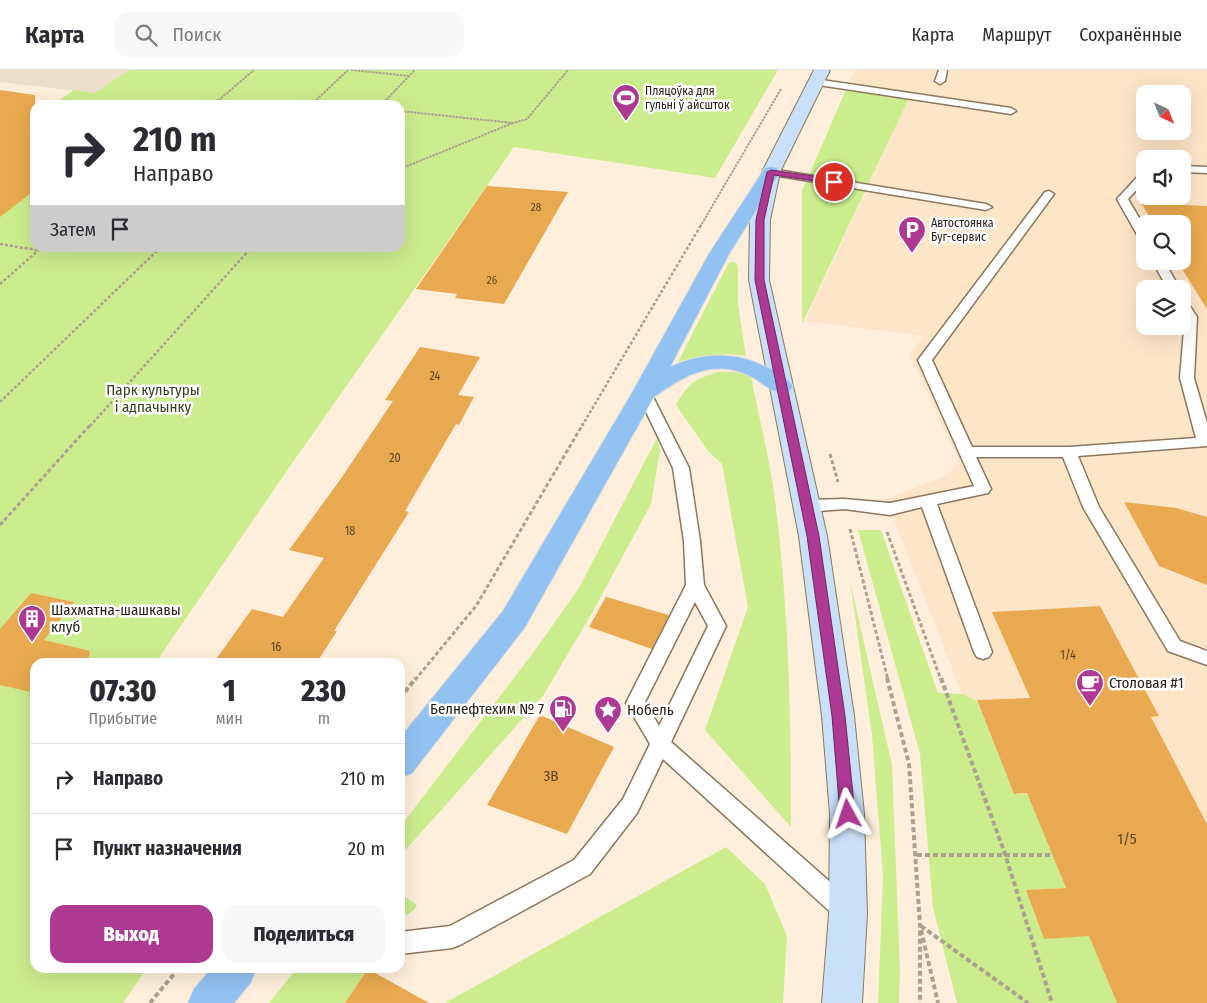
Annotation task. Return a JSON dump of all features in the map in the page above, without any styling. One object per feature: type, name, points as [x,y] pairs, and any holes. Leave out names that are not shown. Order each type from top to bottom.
[{"type":"main road","points":[[405,756],[514,619],[644,393],[718,254],[771,172],[818,76]]},
{"type":"main road","points":[[771,172],[760,220],[760,280],[813,536],[838,716],[848,814],[848,914],[842,1003]]},
{"type":"main road","points":[[644,393],[665,377],[686,368],[701,363],[723,360],[743,364],[765,372],[781,386]]},
{"type":"main road","points":[[208,1003],[233,973]]},
{"type":"lane","points":[[940,81],[943,70]]},
{"type":"lane","points":[[818,76],[1012,111]]},
{"type":"lane","points":[[1191,169],[1207,170]]},
{"type":"lane","points":[[771,172],[986,207]]},
{"type":"lane","points":[[1136,184],[1122,199],[1136,223]]},
{"type":"lane","points":[[806,506],[844,504],[890,509],[983,489],[925,360],[1049,194]]},
{"type":"lane","points":[[966,452],[1069,452],[1205,442],[1187,378],[1190,335]]},
{"type":"lane","points":[[405,942],[452,937],[582,867],[630,806],[717,626],[694,585],[692,542],[681,468],[644,393]]},
{"type":"lane","points":[[1069,452],[1091,507],[1174,646],[1207,658]]},
{"type":"lane","points":[[928,501],[983,652]]},
{"type":"lane","points":[[694,585],[635,703],[646,718],[660,744],[848,914]]},
{"type":"path","points":[[219,100],[254,70]]},
{"type":"path","points":[[317,100],[350,70],[409,76]]},
{"type":"path","points":[[386,100],[415,70]]},
{"type":"path","points":[[405,167],[527,119],[568,70]]},
{"type":"path","points":[[405,692],[476,606],[783,86]]},
{"type":"path","points":[[405,112],[513,123]]},
{"type":"path","points":[[0,244],[30,249]]},
{"type":"path","points":[[0,284],[36,252]]},
{"type":"path","points":[[0,402],[156,252]]},
{"type":"path","points":[[0,525],[247,252]]},
{"type":"path","points":[[828,449],[844,504]]},
{"type":"path","points":[[858,526],[850,526],[909,764],[917,855],[920,925],[920,1003]]},
{"type":"path","points":[[885,527],[1005,854],[1052,1003]]},
{"type":"path","points":[[917,855],[1053,855]]},
{"type":"path","points":[[920,925],[938,1003]]},
{"type":"path","points":[[920,925],[1028,1003]]},
{"type":"path","points":[[150,1003],[176,973]]},
{"type":"shaded area","points":[[0,70],[129,70],[95,93],[0,82]]},
{"type":"shaded area","points":[[855,70],[1207,70],[1207,824],[1151,717],[1159,715],[1100,606],[992,612],[1030,698],[977,700],[962,694],[886,499],[948,475],[959,461],[909,354],[924,336],[805,321],[912,92],[849,83]]},
{"type":"green space","name":"Парк культуры і адпачынку","points":[[129,70],[778,70],[715,178],[514,147],[286,472],[159,658],[30,658],[30,973],[144,973],[123,1003],[0,1003],[0,142],[30,121],[30,252],[405,252],[405,100],[60,100],[74,90],[95,93]]},
{"type":"green space","points":[[849,83],[912,92],[802,324],[802,191]]},
{"type":"green space","points":[[735,262],[738,266],[738,305],[746,356],[712,355],[678,362],[728,264]]},
{"type":"green space","points":[[717,372],[737,372],[751,377],[773,485],[780,541],[786,622],[790,704],[791,827],[705,730],[748,607],[722,464],[708,451],[676,405],[692,383]]},
{"type":"green space","points":[[657,438],[660,450],[651,504],[592,613],[543,696],[405,850],[405,820],[533,653],[579,588]]},
{"type":"green space","points":[[858,530],[881,530],[938,693],[962,694],[977,701],[1014,794],[1050,792],[1035,812],[1066,888],[1026,890],[1044,939],[1107,934],[1098,957],[1117,1003],[957,1003],[933,908],[920,754]]},
{"type":"green space","points":[[850,581],[892,765],[900,972],[899,1003],[878,1003],[883,876],[872,735]]},
{"type":"green space","points":[[726,847],[765,884],[787,936],[783,1003],[445,1003]]},
{"type":"green space","points":[[405,897],[417,905],[414,910],[405,916]]},
{"type":"green space","points":[[293,973],[365,973],[349,997],[358,1003],[269,1003]]},
{"type":"building","points":[[0,90],[35,95],[35,100],[30,100],[30,194],[0,217]]},
{"type":"building","points":[[487,186],[568,192],[504,304],[455,298],[457,294],[416,289]]},
{"type":"building","points":[[1142,205],[1207,206],[1207,309],[1191,283],[1191,280],[1189,280],[1183,270],[1191,270],[1191,215],[1148,215]]},
{"type":"building","points":[[420,347],[480,357],[458,395],[474,397],[459,425],[456,424],[405,511],[409,512],[334,631],[337,631],[320,658],[217,658],[252,609],[283,617],[324,558],[289,550],[340,480],[393,401],[385,400]]},
{"type":"building","points":[[1124,502],[1176,508],[1207,517],[1207,585],[1159,566]]},
{"type":"building","name":"Шахматна-шашкавы клуб","points":[[31,593],[74,602],[44,640],[90,651],[89,658],[30,658],[30,692],[0,685],[0,629]]},
{"type":"building","points":[[606,597],[669,615],[652,649],[589,627]]},
{"type":"building","points":[[1100,606],[1159,716],[1151,717],[1207,824],[1207,1003],[1117,1003],[1089,936],[1044,939],[1026,890],[1066,888],[1027,793],[1014,794],[977,700],[1030,698],[992,612]]},
{"type":"building","points":[[540,715],[614,747],[567,834],[487,805]]},
{"type":"building","points":[[365,973],[375,973],[429,1003],[345,1003]]},
{"type":"place","name":"Пляцоўка для гульні ў айсшток","points":[[626,122]]},
{"type":"place","name":"Автостоянка Буг-сервис","points":[[912,254]]},
{"type":"place","name":"Шахматна-шашкавы клуб","points":[[32,643]]},
{"type":"place","name":"Столовая #1","points":[[1090,707]]},
{"type":"place","name":"Белнефтехим № 7","points":[[563,733]]},
{"type":"place","name":"Нобель","points":[[608,734]]},
{"type":"route","points":[[834,182],[771,172],[760,220],[760,280],[813,536],[838,716],[848,814]]}]
